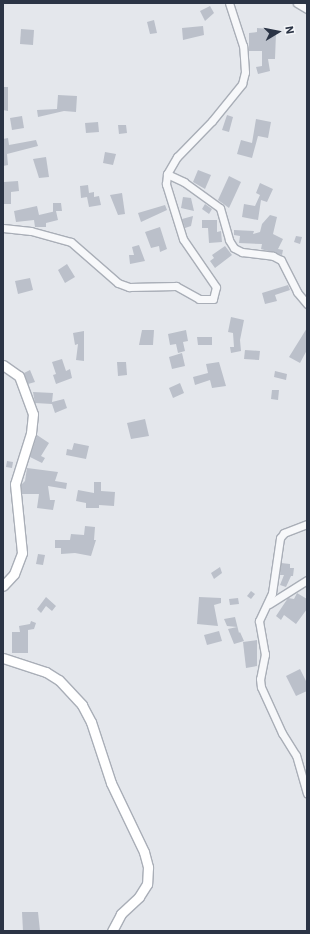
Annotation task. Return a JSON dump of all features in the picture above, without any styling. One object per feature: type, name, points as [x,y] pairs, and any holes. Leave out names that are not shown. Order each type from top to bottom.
[{"type":"main road","points":[[3,365],[20,376],[33,414],[31,433],[15,484],[22,553],[14,574],[3,586]]},
{"type":"main road","points":[[3,658],[46,672],[59,680],[82,706],[99,743],[111,783],[146,859],[149,876],[147,884],[139,897],[121,914],[112,931]]},
{"type":"street","points":[[3,228],[38,233],[71,242],[118,283],[129,286],[176,286],[207,301],[216,294],[216,287],[183,239],[166,184],[167,174],[177,157],[212,121],[242,84],[245,72],[243,46],[229,3]]},
{"type":"street","points":[[297,3],[307,9]]},
{"type":"street","points":[[167,174],[184,182],[220,208],[229,240],[234,248],[242,252],[273,256],[281,260],[297,292],[307,304]]},
{"type":"street","points":[[269,604],[280,538],[284,533],[307,524]]},
{"type":"street","points":[[307,580],[269,604],[262,612],[259,621],[265,654],[260,679],[261,687],[288,745],[296,755],[307,793]]},
{"type":"building","points":[[210,6],[214,13],[205,21],[200,11]]},
{"type":"building","points":[[154,20],[157,33],[150,34],[147,22]]},
{"type":"building","points":[[203,26],[204,35],[183,40],[182,28]]},
{"type":"building","points":[[257,28],[270,29],[270,33],[276,33],[275,59],[268,59],[270,71],[258,74],[256,67],[262,66],[262,51],[249,51],[249,33],[257,32]]},
{"type":"building","points":[[21,29],[34,30],[33,45],[20,44]]},
{"type":"building","points":[[3,87],[8,87],[8,111],[3,110]]},
{"type":"building","points":[[58,95],[77,96],[76,112],[64,111],[38,117],[37,110],[57,109]]},
{"type":"building","points":[[227,115],[233,117],[229,132],[222,130]]},
{"type":"building","points":[[22,116],[24,128],[12,130],[10,118]]},
{"type":"building","points":[[256,119],[271,122],[268,138],[258,136],[252,158],[237,154],[241,140],[252,143]]},
{"type":"building","points":[[98,122],[99,132],[86,133],[85,123]]},
{"type":"building","points":[[118,125],[126,125],[127,133],[119,134]]},
{"type":"building","points":[[8,138],[9,145],[36,140],[38,146],[7,154],[8,165],[3,166],[3,139]]},
{"type":"building","points":[[105,152],[116,154],[113,165],[103,163]]},
{"type":"building","points":[[46,157],[49,177],[39,178],[33,159]]},
{"type":"building","points":[[198,170],[211,175],[205,189],[193,182]]},
{"type":"building","points":[[229,176],[241,182],[229,208],[218,200]]},
{"type":"building","points":[[18,181],[19,191],[11,192],[11,204],[3,204],[4,182]]},
{"type":"building","points":[[260,183],[273,189],[267,202],[261,200],[258,220],[242,217],[244,204],[255,206],[260,195],[256,193]]},
{"type":"building","points":[[88,185],[89,193],[94,192],[94,197],[99,196],[101,205],[89,207],[87,197],[81,198],[80,186]]},
{"type":"building","points":[[122,193],[125,214],[118,215],[110,195]]},
{"type":"building","points":[[183,197],[191,198],[194,211],[181,208]]},
{"type":"building","points":[[53,203],[61,203],[62,211],[56,211],[58,220],[46,223],[46,227],[35,227],[34,220],[16,222],[14,211],[37,206],[39,215],[53,212]]},
{"type":"building","points":[[205,204],[212,209],[209,214],[202,209]]},
{"type":"building","points":[[165,205],[167,210],[141,222],[138,213]]},
{"type":"building","points":[[270,215],[277,217],[273,234],[283,239],[278,249],[283,250],[282,255],[261,249],[262,244],[239,243],[240,236],[234,235],[234,230],[254,231],[253,234],[260,232],[262,224]]},
{"type":"building","points":[[193,216],[191,226],[185,228],[182,219]]},
{"type":"building","points":[[202,220],[217,220],[217,232],[221,231],[222,242],[209,243],[208,228],[202,228]]},
{"type":"building","points":[[160,227],[167,249],[160,252],[159,246],[151,248],[145,232]]},
{"type":"building","points":[[296,236],[302,237],[300,244],[294,242]]},
{"type":"building","points":[[139,245],[145,261],[130,264],[129,255],[134,255],[132,247]]},
{"type":"building","points":[[225,246],[232,255],[215,268],[210,261],[214,258],[212,255]]},
{"type":"building","points":[[67,264],[75,277],[65,283],[58,270]]},
{"type":"building","points":[[30,278],[33,290],[18,294],[15,281]]},
{"type":"building","points":[[288,285],[290,290],[275,295],[277,301],[265,304],[262,293]]},
{"type":"building","points":[[231,317],[244,320],[240,340],[241,351],[231,353],[230,347],[234,347],[233,333],[228,332]]},
{"type":"building","points":[[307,328],[307,350],[300,363],[289,357]]},
{"type":"building","points":[[142,330],[154,330],[153,345],[139,345]]},
{"type":"building","points":[[186,330],[188,341],[183,342],[185,351],[178,353],[176,344],[170,345],[168,334]]},
{"type":"building","points":[[84,331],[84,361],[76,360],[78,344],[75,345],[73,333]]},
{"type":"building","points":[[197,337],[212,337],[212,345],[198,345]]},
{"type":"building","points":[[245,350],[260,351],[259,360],[244,359]]},
{"type":"building","points":[[182,353],[185,366],[172,369],[169,357]]},
{"type":"building","points":[[62,359],[66,371],[70,369],[72,378],[56,384],[53,375],[56,374],[52,362]]},
{"type":"building","points":[[117,362],[126,362],[127,375],[118,376]]},
{"type":"building","points":[[219,362],[226,386],[212,388],[210,380],[195,385],[193,377],[208,373],[206,364]]},
{"type":"building","points":[[30,370],[35,382],[28,384],[24,373]]},
{"type":"building","points":[[275,371],[287,374],[286,380],[274,377]]},
{"type":"building","points":[[180,383],[184,393],[173,398],[169,388]]},
{"type":"building","points":[[272,390],[279,390],[278,400],[271,399]]},
{"type":"building","points":[[33,392],[53,393],[52,402],[64,399],[67,408],[55,413],[52,404],[35,403]]},
{"type":"building","points":[[145,419],[149,436],[131,439],[127,423]]},
{"type":"building","points":[[37,435],[49,443],[41,456],[45,458],[42,463],[30,457]]},
{"type":"building","points":[[74,443],[89,446],[86,459],[66,455],[67,449],[72,450]]},
{"type":"building","points":[[7,461],[13,462],[12,468],[6,467]]},
{"type":"building","points":[[27,468],[58,472],[55,481],[67,483],[66,489],[48,486],[50,500],[55,500],[53,510],[37,508],[39,494],[22,494],[21,485],[25,481]]},
{"type":"building","points":[[94,482],[101,482],[101,491],[115,492],[114,506],[99,505],[99,508],[86,508],[86,503],[76,501],[78,490],[94,493]]},
{"type":"building","points":[[85,526],[95,527],[94,540],[96,540],[91,556],[75,553],[61,554],[61,548],[55,548],[55,540],[70,540],[71,534],[84,535]]},
{"type":"building","points":[[38,554],[45,555],[43,565],[36,564]]},
{"type":"building","points":[[281,563],[290,564],[290,568],[294,568],[293,576],[291,576],[286,587],[280,585],[284,575],[280,575]]},
{"type":"building","points":[[220,567],[222,573],[214,579],[211,573]]},
{"type":"building","points":[[251,591],[255,594],[251,599],[247,596]]},
{"type":"building","points":[[297,593],[307,599],[307,609],[296,624],[284,615],[281,620],[276,616],[288,598],[294,599]]},
{"type":"building","points":[[46,597],[56,606],[52,611],[46,606],[41,613],[37,609]]},
{"type":"building","points":[[199,597],[221,598],[221,603],[214,605],[218,626],[197,624]]},
{"type":"building","points":[[238,598],[239,604],[230,605],[229,599]]},
{"type":"building","points":[[235,617],[239,633],[240,632],[244,641],[234,644],[228,629],[237,627],[227,626],[224,619]]},
{"type":"building","points":[[31,621],[36,623],[34,629],[28,630],[28,653],[12,653],[12,632],[20,632],[19,626],[30,624]]},
{"type":"building","points":[[219,631],[222,641],[207,645],[204,635]]},
{"type":"building","points":[[257,640],[257,666],[246,668],[243,642]]},
{"type":"building","points":[[300,669],[307,683],[307,691],[296,696],[286,676]]},
{"type":"building","points":[[22,912],[38,912],[40,931],[23,931]]}]
